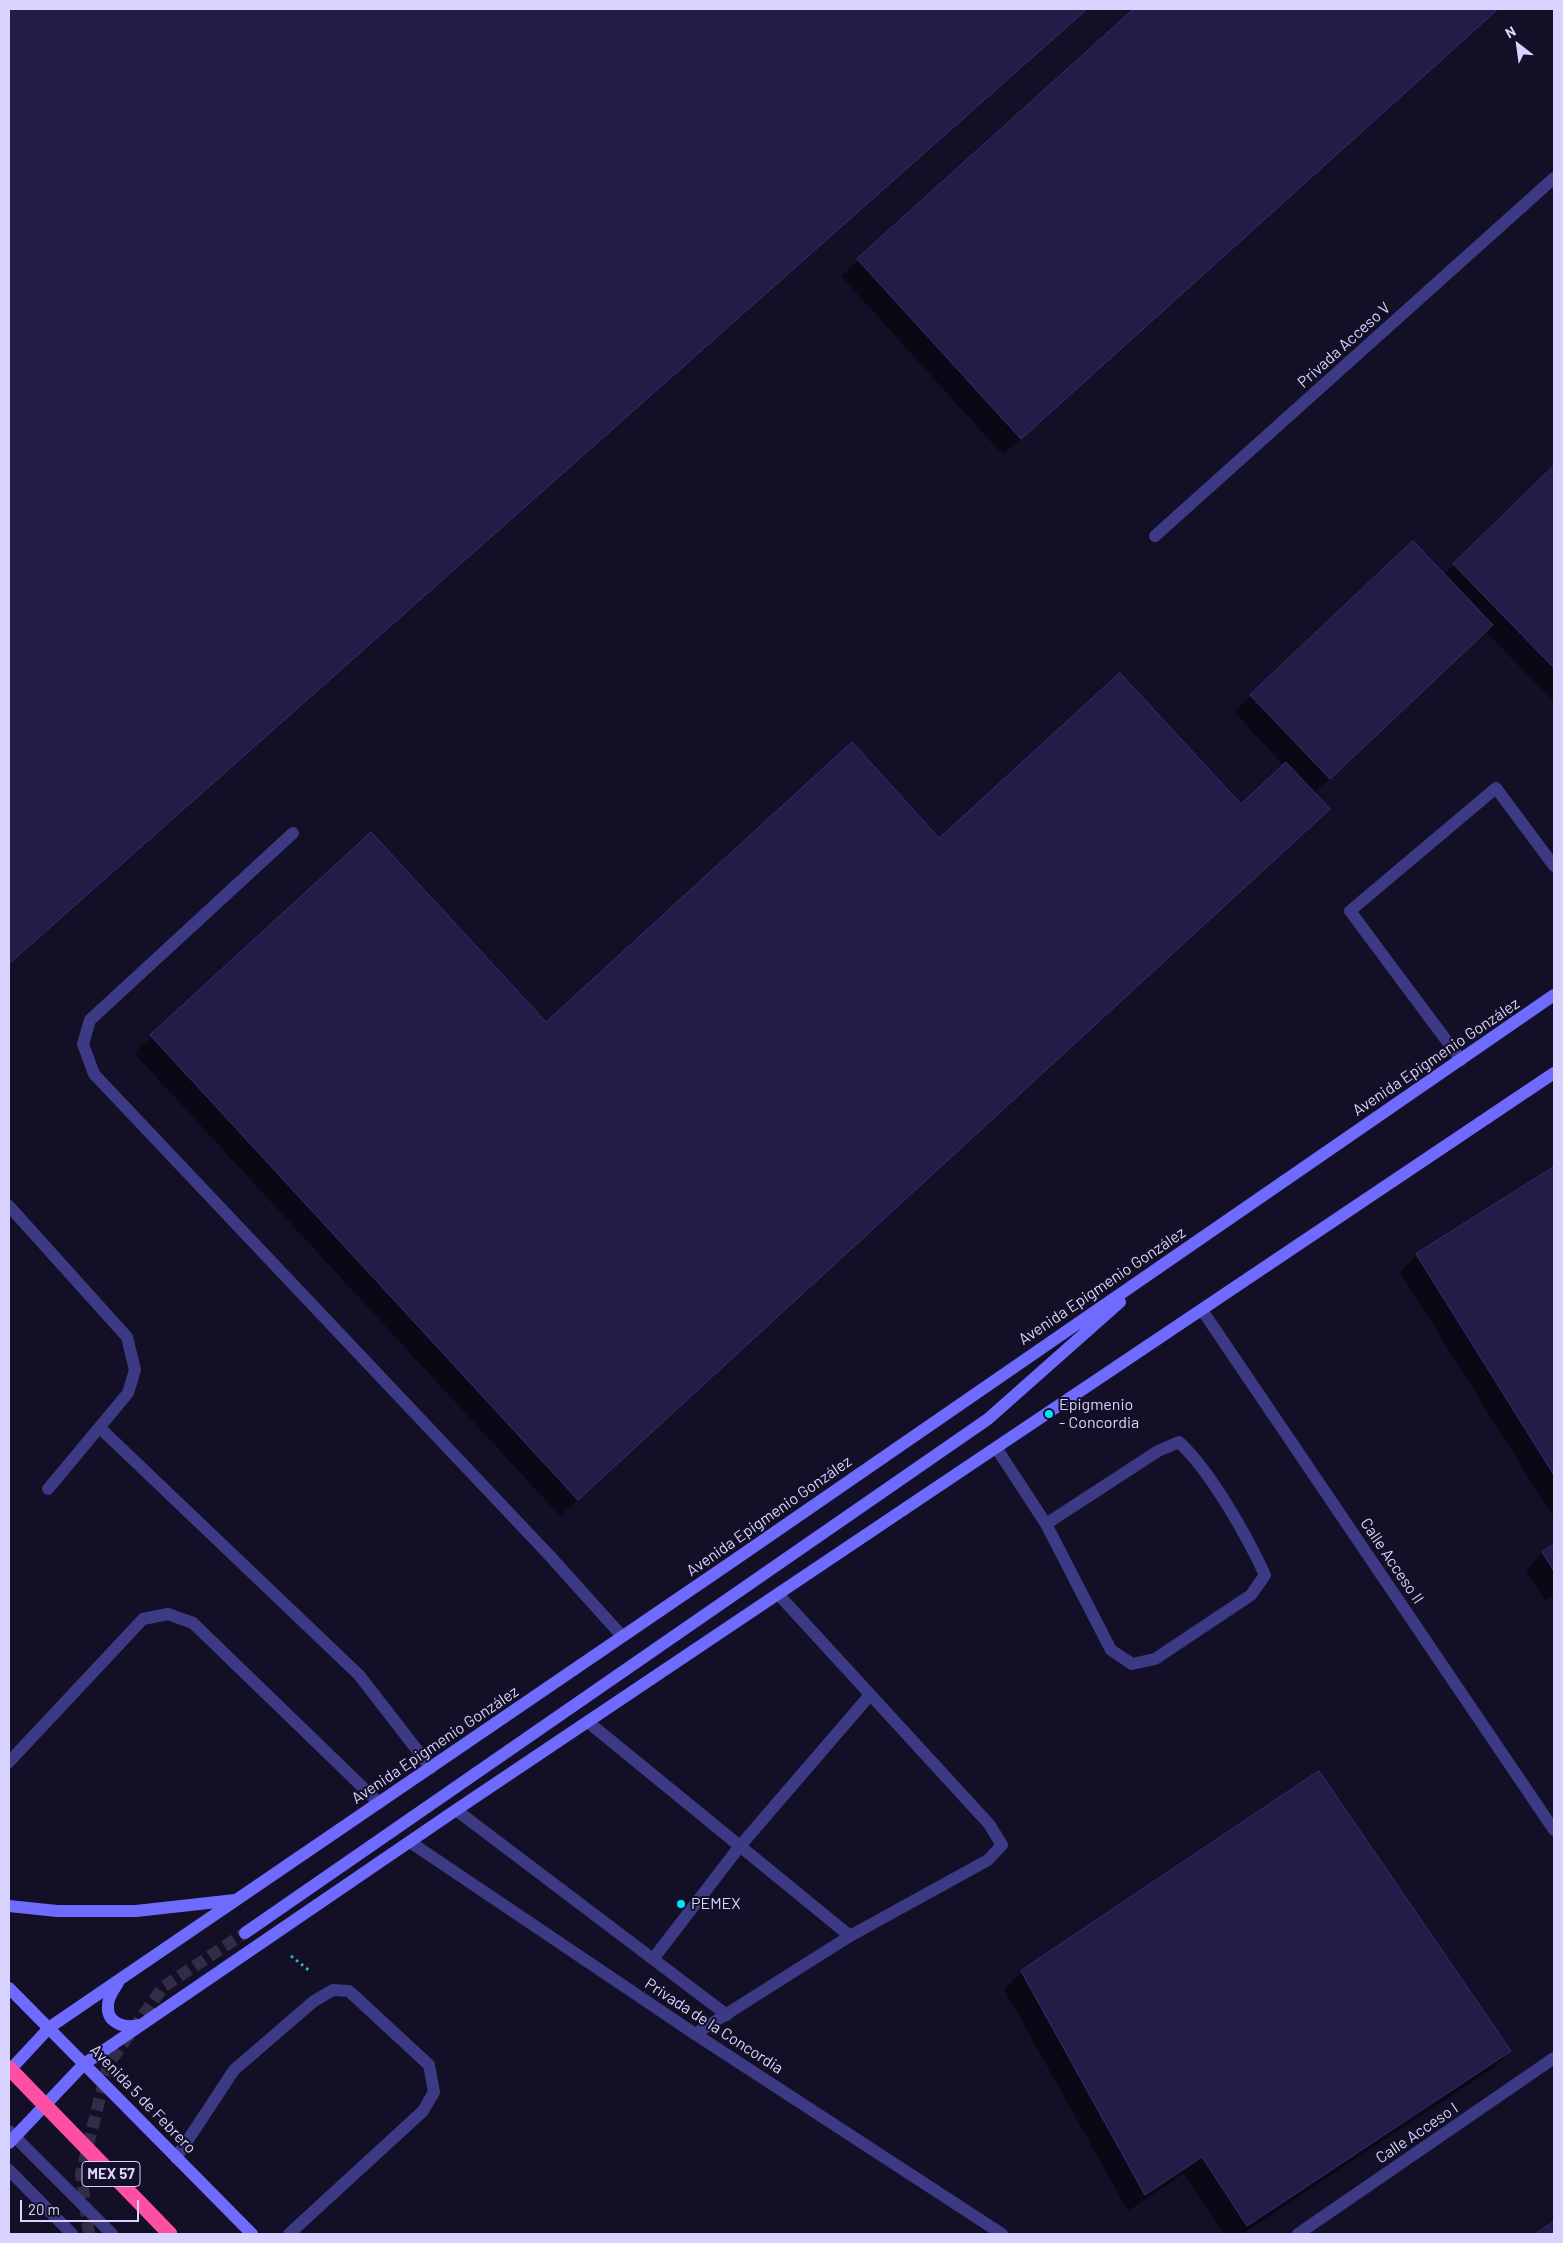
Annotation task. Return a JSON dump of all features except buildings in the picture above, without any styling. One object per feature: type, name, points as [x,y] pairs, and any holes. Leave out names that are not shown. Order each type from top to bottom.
[{"type":"highway","name":"MEX 57","points":[[9,2070],[170,2234]]},
{"type":"main road","name":"Avenida Epigmenio González","points":[[9,2070],[50,2027],[380,1803],[1554,995]]},
{"type":"main road","points":[[11,2137],[84,2064],[456,1810],[997,1449],[1554,1073]]},
{"type":"main road","points":[[245,1933],[988,1419],[1164,1264]]},
{"type":"main road","points":[[9,1906],[57,1911],[136,1911],[237,1899]]},
{"type":"main road","points":[[119,1980],[107,2006],[110,2018],[119,2025],[129,2028],[143,2024]]},
{"type":"main road","name":"Avenida 5 de Febrero","points":[[9,1988],[50,2027],[84,2064],[252,2234]]},
{"type":"street","name":"Privada Acceso V","points":[[1155,536],[1554,178]]},
{"type":"street","points":[[1461,1060],[1350,912],[1496,788],[1554,866]]},
{"type":"street","points":[[293,833],[90,1020],[83,1044],[94,1074],[550,1555],[622,1636]]},
{"type":"street","points":[[9,1206],[127,1337],[135,1370],[128,1394],[48,1489]]},
{"type":"street","name":"Calle Acceso II","points":[[1202,1310],[1554,1830]]},
{"type":"street","points":[[100,1428],[359,1675],[431,1768]]},
{"type":"street","points":[[997,1449],[1046,1524],[1110,1650],[1132,1664],[1155,1659],[1252,1595],[1264,1575],[1255,1553],[1198,1460],[1179,1442],[1158,1451],[1046,1524]]},
{"type":"street","points":[[695,2034],[850,1936],[988,1860],[1002,1845],[988,1824],[778,1594]]},
{"type":"street","points":[[9,1762],[143,1619],[168,1614],[193,1623],[380,1803]]},
{"type":"street","points":[[653,1959],[740,1846],[870,1695]]},
{"type":"street","points":[[588,1722],[850,1936]]},
{"type":"street","points":[[456,1810],[726,2015]]},
{"type":"street","name":"Privada de la Concordia","points":[[410,1842],[695,2034],[1002,2234]]},
{"type":"street","points":[[176,2158],[234,2070],[314,2001],[332,1990],[349,1991],[429,2065],[434,2092],[422,2111],[288,2234]]},
{"type":"street","name":"Calle Acceso I","points":[[1298,2234],[1554,2058]]},
{"type":"street","points":[[11,2137],[112,2234]]},
{"type":"street","points":[[9,2170],[72,2234]]},
{"type":"path","points":[[270,1938],[332,1990]]},
{"type":"tunnel","points":[[89,2234],[81,2174],[108,2065],[163,1987],[245,1933]]},
{"type":"place","name":"Epigmenio - Concordia","points":[[1049,1414]]},
{"type":"place","name":"PEMEX","points":[[681,1904]]}]
